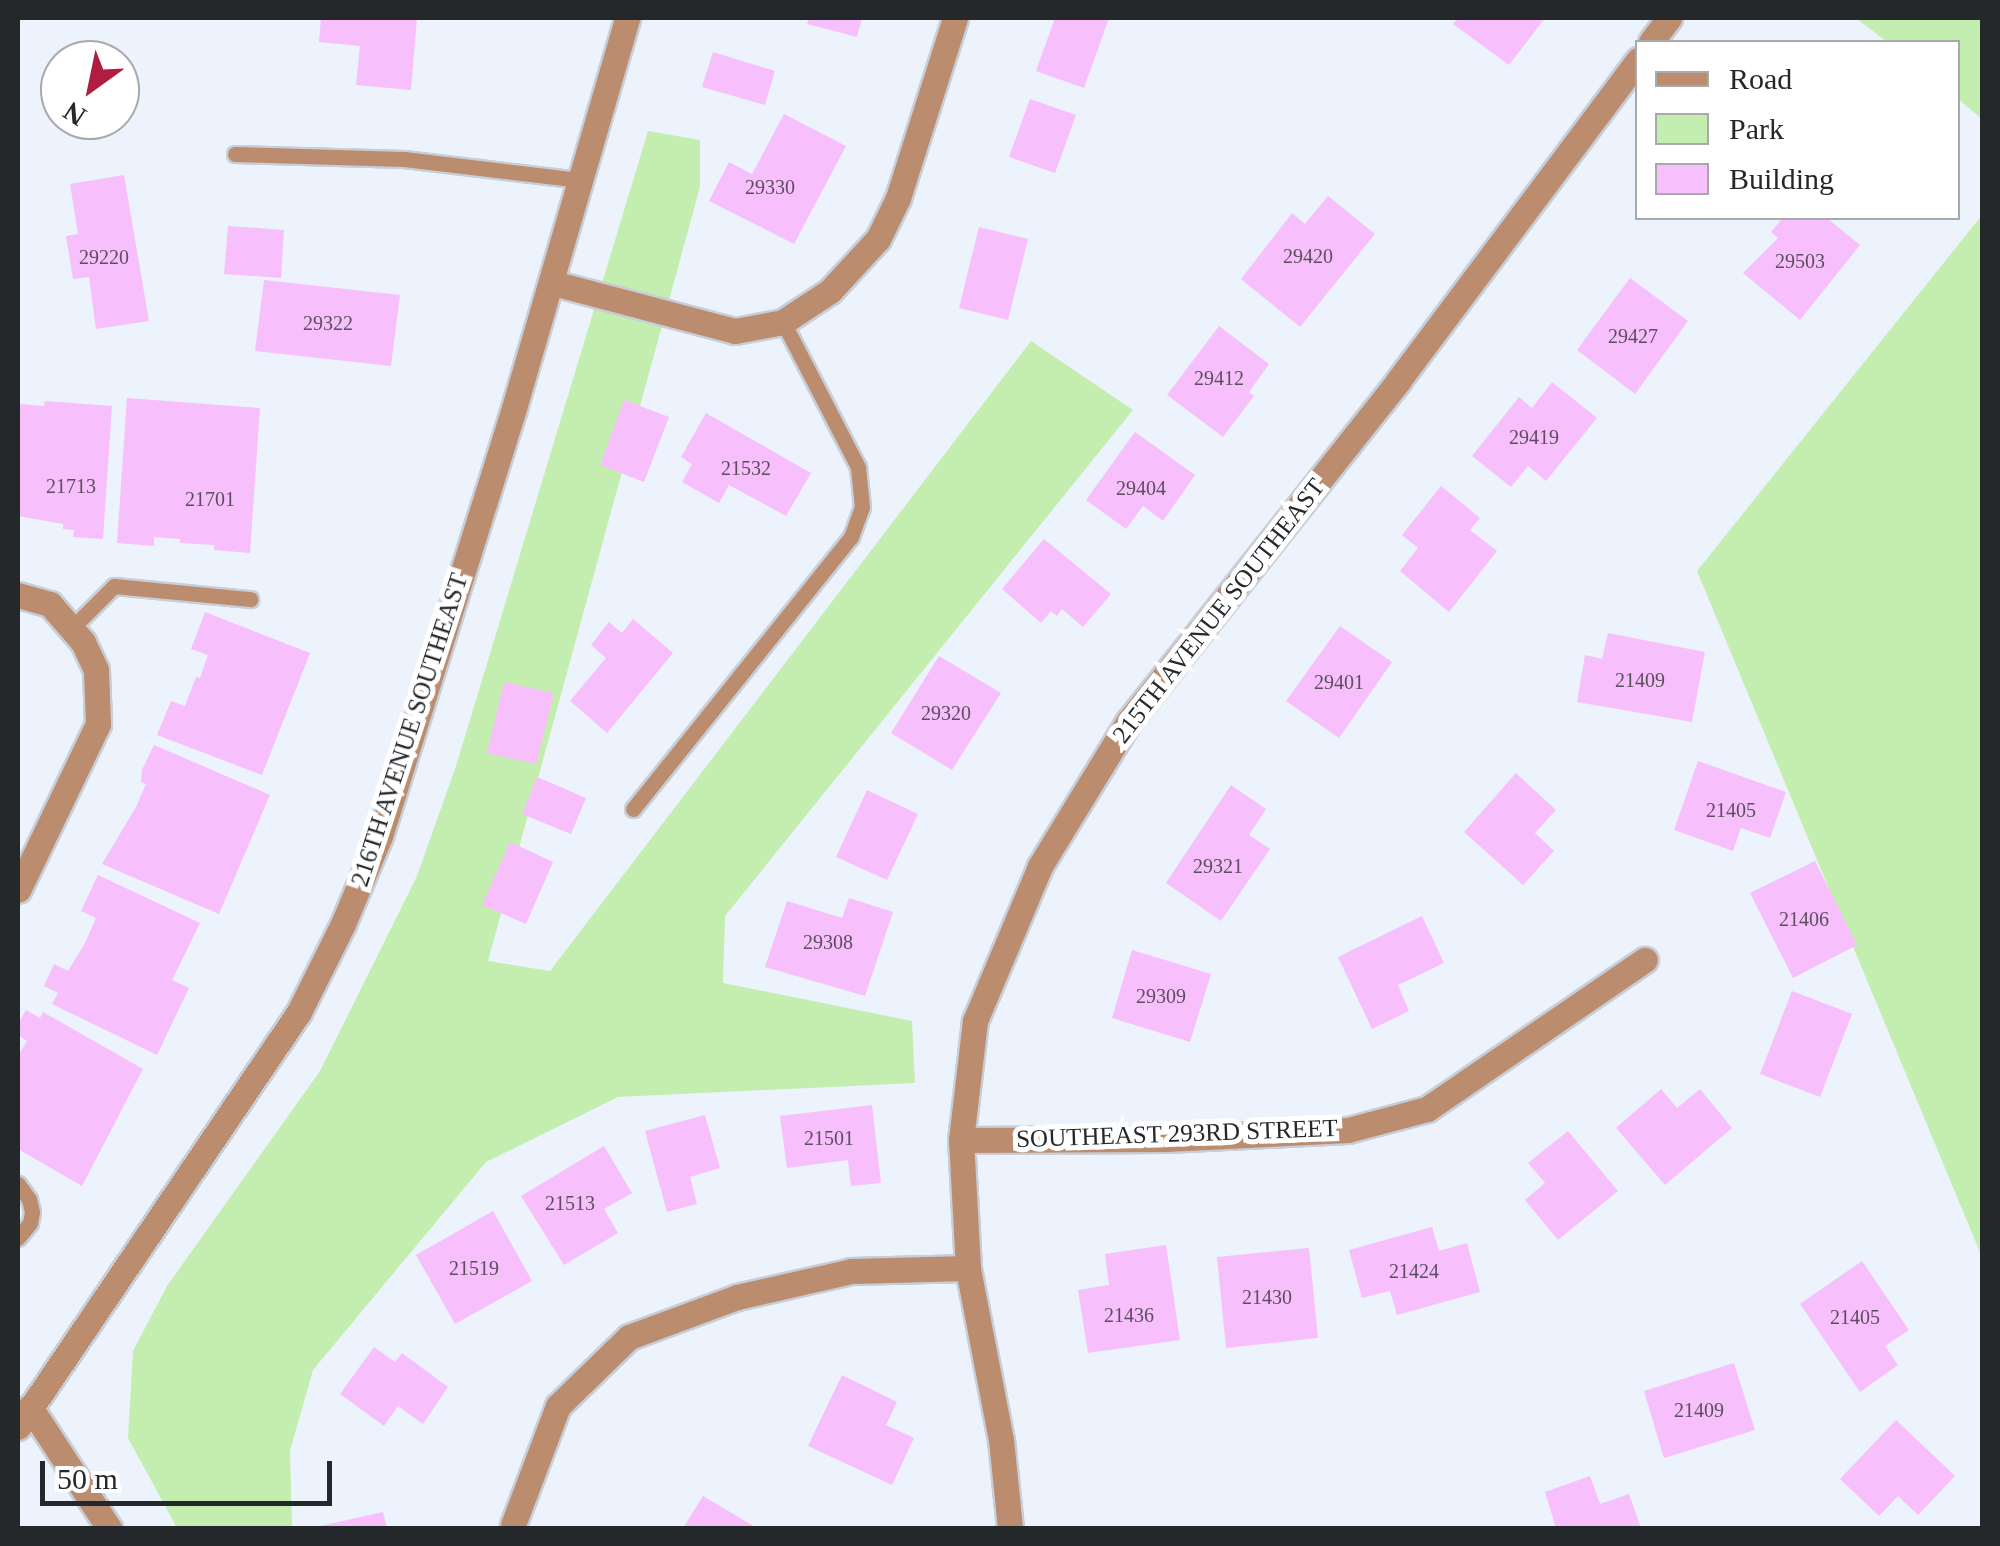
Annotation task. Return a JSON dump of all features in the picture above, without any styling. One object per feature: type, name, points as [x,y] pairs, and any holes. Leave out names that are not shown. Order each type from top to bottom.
[{"type":"street","name":"216TH AVENUE SOUTHEAST","points":[[22,1410],[298,1014],[344,924],[380,836],[553,283],[628,18]]},
{"type":"street","points":[[553,283],[735,331],[783,322],[830,291],[878,239],[898,198],[955,18]]},
{"type":"street","points":[[1652,40],[1669,18]]},
{"type":"street","name":"215TH AVENUE SOUTHEAST","points":[[1010,1528],[1002,1440],[968,1268],[960,1140],[975,1021],[1040,866],[1129,721],[1398,382],[1635,64]]},
{"type":"street","points":[[18,595],[50,604],[72,628],[96,670],[98,724],[18,890]]},
{"type":"street","name":"SOUTHEAST 293RD STREET","points":[[960,1140],[1166,1139],[1348,1130],[1411,1114],[1427,1109],[1645,960]]},
{"type":"street","points":[[514,1525],[558,1406],[629,1337],[737,1298],[851,1271],[968,1268]]},
{"type":"street","points":[[22,1410],[109,1528]]},
{"type":"lane","points":[[236,154],[404,158],[581,180]]},
{"type":"lane","points":[[634,808],[851,537],[862,506],[858,466],[783,322]]},
{"type":"lane","points":[[72,628],[114,586],[250,599]]},
{"type":"lane","points":[[18,1184],[30,1200],[32,1212],[30,1224],[18,1238]]},
{"type":"green space","points":[[1856,18],[1982,18],[1982,119],[1960,101],[1960,40],[1884,40]]},
{"type":"green space","points":[[648,131],[700,140],[700,187],[488,961],[550,971],[1031,341],[1133,410],[725,916],[723,983],[912,1021],[915,1083],[618,1097],[486,1162],[313,1370],[290,1451],[292,1528],[177,1528],[128,1438],[133,1351],[167,1286],[320,1071],[417,876],[456,766]]},
{"type":"green space","points":[[1982,215],[1982,1257],[1697,571]]},
{"type":"building","points":[[321,18],[417,18],[411,90],[356,85],[360,46],[319,42]]},
{"type":"building","points":[[809,18],[862,18],[857,37],[807,24]]},
{"type":"building","points":[[1055,18],[1109,18],[1084,88],[1036,71]]},
{"type":"building","points":[[1458,18],[1545,18],[1509,65],[1453,24]]},
{"type":"building","points":[[713,52],[775,71],[765,105],[702,87]]},
{"type":"building","points":[[1030,99],[1076,115],[1055,173],[1009,157]]},
{"type":"building","points":[[784,114],[846,146],[794,244],[709,201],[729,162],[752,174]]},
{"type":"building","points":[[124,175],[149,321],[96,329],[89,277],[73,279],[66,236],[78,234],[70,184]]},
{"type":"building","points":[[1328,196],[1375,234],[1300,327],[1241,279],[1292,213],[1305,224]]},
{"type":"building","points":[[1781,220],[1829,220],[1860,245],[1800,320],[1743,273],[1778,238],[1771,232]]},
{"type":"building","points":[[228,226],[284,230],[281,278],[224,274]]},
{"type":"building","points":[[979,227],[1028,239],[1008,320],[959,308]]},
{"type":"building","points":[[1630,278],[1688,321],[1635,394],[1577,350]]},
{"type":"building","points":[[264,280],[400,295],[391,366],[255,351]]},
{"type":"building","points":[[1219,326],[1269,364],[1249,392],[1254,396],[1223,437],[1167,395]]},
{"type":"building","points":[[1552,382],[1597,418],[1546,481],[1528,466],[1511,487],[1472,456],[1519,397],[1532,408]]},
{"type":"building","points":[[127,398],[260,408],[250,553],[154,537],[154,546],[117,543]]},
{"type":"building","points":[[624,400],[669,417],[644,482],[600,465]]},
{"type":"building","points":[[45,401],[112,406],[103,539],[73,537],[74,530],[63,529],[63,524],[18,516],[18,404],[44,406]]},
{"type":"building","points":[[706,413],[811,473],[786,516],[729,485],[719,503],[682,482],[692,464],[681,457]]},
{"type":"building","points":[[1135,432],[1195,475],[1163,521],[1143,506],[1126,529],[1086,500]]},
{"type":"building","points":[[1441,486],[1480,518],[1470,530],[1497,551],[1449,612],[1400,571],[1418,548],[1402,535]]},
{"type":"building","points":[[1044,539],[1111,594],[1083,627],[1062,609],[1057,616],[1051,611],[1041,623],[1002,589]]},
{"type":"building","points":[[205,612],[310,653],[262,775],[157,735],[171,701],[185,706],[196,677],[200,678],[208,655],[191,649]]},
{"type":"building","points":[[633,619],[673,653],[607,733],[570,701],[606,658],[591,645],[609,622],[622,633]]},
{"type":"building","points":[[1340,626],[1392,662],[1339,738],[1286,701]]},
{"type":"building","points":[[1608,633],[1705,652],[1692,722],[1577,702],[1585,655],[1602,659]]},
{"type":"building","points":[[939,656],[1001,693],[952,770],[891,733]]},
{"type":"building","points":[[504,682],[554,693],[536,764],[487,753]]},
{"type":"building","points":[[154,745],[270,795],[219,914],[102,864],[136,807],[146,784],[141,782],[142,770]]},
{"type":"building","points":[[1698,761],[1786,792],[1770,838],[1741,828],[1733,851],[1674,830]]},
{"type":"building","points":[[1516,773],[1556,810],[1535,833],[1554,851],[1523,885],[1464,832]]},
{"type":"building","points":[[537,777],[586,798],[571,834],[522,814]]},
{"type":"building","points":[[1231,785],[1266,809],[1249,835],[1270,849],[1221,921],[1166,883]]},
{"type":"building","points":[[867,790],[918,814],[887,880],[836,857]]},
{"type":"building","points":[[510,842],[553,862],[526,924],[482,905]]},
{"type":"building","points":[[1815,861],[1857,945],[1793,978],[1750,893]]},
{"type":"building","points":[[98,875],[200,923],[172,980],[189,988],[157,1055],[52,1004],[58,993],[44,986],[54,964],[68,971],[85,943],[96,918],[81,911]]},
{"type":"building","points":[[849,898],[893,912],[865,996],[765,967],[787,901],[842,918]]},
{"type":"building","points":[[1422,916],[1444,963],[1398,985],[1409,1011],[1372,1029],[1338,957]]},
{"type":"building","points":[[1132,950],[1211,974],[1190,1042],[1112,1018]]},
{"type":"building","points":[[1792,991],[1852,1014],[1820,1097],[1760,1074]]},
{"type":"building","points":[[26,1010],[40,1018],[43,1012],[143,1069],[82,1186],[18,1149],[18,1056],[27,1041],[18,1035],[18,1024]]},
{"type":"building","points":[[1661,1089],[1677,1108],[1700,1089],[1732,1128],[1665,1185],[1616,1128]]},
{"type":"building","points":[[872,1105],[881,1183],[851,1186],[848,1160],[787,1168],[780,1116]]},
{"type":"building","points":[[705,1115],[720,1168],[690,1177],[697,1204],[667,1212],[645,1131]]},
{"type":"building","points":[[1568,1131],[1618,1191],[1558,1240],[1525,1200],[1545,1183],[1528,1163]]},
{"type":"building","points":[[604,1146],[632,1193],[604,1209],[618,1233],[564,1265],[521,1196]]},
{"type":"building","points":[[493,1211],[532,1281],[455,1324],[416,1255]]},
{"type":"building","points":[[1432,1227],[1439,1251],[1467,1243],[1480,1292],[1397,1315],[1390,1291],[1362,1298],[1349,1250]]},
{"type":"building","points":[[1166,1245],[1180,1340],[1088,1353],[1078,1290],[1109,1285],[1105,1254]]},
{"type":"building","points":[[1309,1248],[1318,1338],[1226,1348],[1217,1257]]},
{"type":"building","points":[[1862,1261],[1909,1330],[1885,1346],[1898,1365],[1860,1392],[1800,1304]]},
{"type":"building","points":[[374,1347],[395,1362],[402,1353],[448,1387],[423,1424],[398,1406],[384,1426],[340,1394]]},
{"type":"building","points":[[1734,1363],[1755,1430],[1664,1458],[1644,1391]]},
{"type":"building","points":[[842,1375],[897,1402],[886,1425],[914,1438],[892,1485],[808,1446]]},
{"type":"building","points":[[1896,1420],[1955,1476],[1918,1515],[1898,1496],[1879,1516],[1840,1479]]},
{"type":"building","points":[[1590,1476],[1600,1504],[1629,1494],[1641,1528],[1556,1528],[1545,1492]]},
{"type":"building","points":[[703,1496],[757,1528],[683,1528]]},
{"type":"building","points":[[383,1512],[387,1528],[316,1528],[316,1527]]}]
